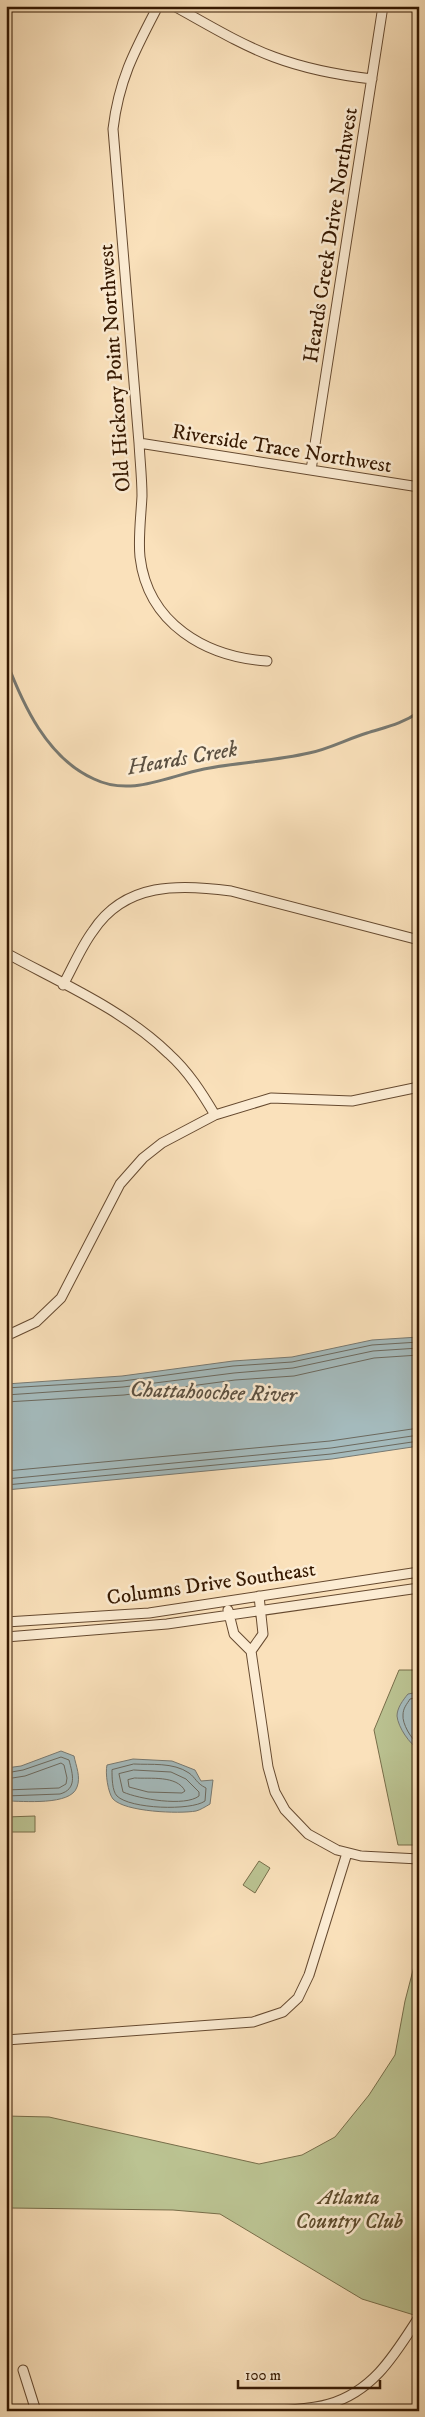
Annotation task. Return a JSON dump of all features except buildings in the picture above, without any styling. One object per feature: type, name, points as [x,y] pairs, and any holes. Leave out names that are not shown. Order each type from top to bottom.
[{"type":"street","name":"Old Hickory Point Northwest","points":[[158,6],[125,71],[116,102],[113,129],[139,443],[142,493],[140,557],[145,578],[156,601],[175,626],[202,646],[231,657],[267,661]]},
{"type":"street","points":[[174,6],[246,46],[274,57],[322,71],[372,79]]},
{"type":"street","name":"Heards Creek Drive Northwest","points":[[312,470],[383,6]]},
{"type":"street","name":"Riverside Trace Northwest","points":[[139,443],[419,487]]},
{"type":"street","points":[[64,985],[92,931],[112,908],[132,895],[156,890],[204,888],[231,892],[419,940]]},
{"type":"street","points":[[6,953],[126,1019],[156,1041],[188,1074],[214,1115]]},
{"type":"street","points":[[6,1336],[36,1322],[61,1298],[70,1285],[109,1203],[128,1173],[162,1143],[214,1115],[271,1098],[352,1101],[419,1087]]},
{"type":"street","name":"Columns Drive Southeast","points":[[6,1622],[149,1613],[419,1572]]},
{"type":"street","name":"Columns Drive Southeast","points":[[6,1637],[128,1629],[419,1588]]},
{"type":"street","points":[[251,1651],[263,1634],[262,1610],[259,1596]]},
{"type":"street","points":[[226,1601],[234,1634],[251,1651],[268,1767],[279,1800],[293,1820],[308,1834],[327,1846],[347,1853],[361,1856],[419,1859]]},
{"type":"street","points":[[6,2040],[253,2022],[283,2012],[298,1998],[306,1981],[347,1853]]},
{"type":"street","points":[[279,2411],[329,2404],[363,2388],[389,2363],[419,2317]]},
{"type":"street","points":[[23,2370],[36,2411]]},
{"type":"green space","points":[[399,1670],[419,1670],[419,1845],[398,1845],[374,1730]]},
{"type":"green space","points":[[35,1816],[35,1832],[6,1832],[6,1817]]},
{"type":"green space","points":[[259,1861],[270,1868],[255,1893],[243,1885]]},
{"type":"green space","name":"Atlanta Country Club","points":[[419,1947],[419,2307],[414,2315],[362,2299],[220,2214],[173,2210],[10,2208],[6,2210],[6,2116],[49,2117],[259,2164],[302,2155],[335,2137],[369,2095],[395,2055],[405,2001]]},
{"type":"water","name":"Chattahoochee River","points":[[419,1337],[419,1446],[332,1459],[6,1490],[6,1384],[122,1376],[233,1361],[292,1357],[372,1340]]},
{"type":"water","points":[[419,1692],[419,1749],[405,1735],[397,1713],[402,1701],[408,1694]]},
{"type":"water","points":[[61,1751],[74,1756],[78,1779],[77,1787],[73,1793],[56,1800],[34,1802],[6,1801],[6,1768],[21,1766]]},
{"type":"water","points":[[133,1759],[172,1761],[195,1770],[201,1781],[213,1780],[210,1804],[196,1811],[178,1812],[153,1811],[129,1807],[119,1803],[113,1799],[110,1792],[107,1765]]},
{"type":"waterway","name":"Heards Creek","points":[[6,660],[20,695],[50,744],[77,770],[108,784],[122,786],[136,786],[217,767],[296,756],[387,727],[419,712]]}]
